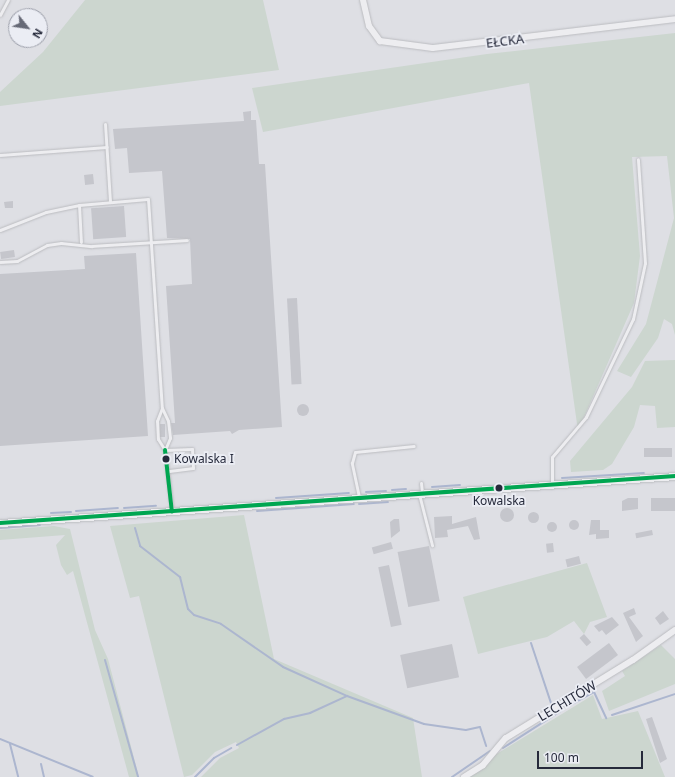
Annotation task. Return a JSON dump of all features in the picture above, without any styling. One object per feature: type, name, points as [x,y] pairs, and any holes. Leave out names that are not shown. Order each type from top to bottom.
[{"type":"street","name":"EŁCKA","points":[[363,0],[370,26],[380,41],[433,48],[675,19]]},
{"type":"street","points":[[0,523],[675,476]]},
{"type":"street","name":"LECHITÓW","points":[[464,777],[483,765],[506,738],[633,660],[675,630]]},
{"type":"lane","points":[[0,15],[8,0]]},
{"type":"lane","points":[[105,124],[110,202]]},
{"type":"lane","points":[[0,155],[107,147]]},
{"type":"lane","points":[[552,485],[552,457],[586,417],[633,319],[645,263],[638,159]]},
{"type":"lane","points":[[0,230],[46,212],[78,205],[148,199],[162,408],[168,421],[170,438],[165,450]]},
{"type":"lane","points":[[78,205],[81,242]]},
{"type":"lane","points":[[0,262],[17,261],[47,245],[81,242],[92,246],[187,240]]},
{"type":"lane","points":[[162,408],[157,421],[158,439],[165,450],[169,471],[172,512]]},
{"type":"lane","points":[[359,499],[352,463],[355,452],[414,446]]},
{"type":"lane","points":[[165,450],[192,449],[193,468],[169,471]]},
{"type":"lane","points":[[421,483],[420,494],[432,545]]},
{"type":"shaded area","points":[[85,0],[263,0],[279,70],[0,106],[0,92],[48,48],[48,46]]},
{"type":"shaded area","points":[[675,33],[675,335],[672,324],[664,319],[658,338],[631,377],[617,371],[646,324],[674,218],[667,156],[632,157],[640,256],[634,303],[578,431],[529,83],[263,132],[252,88],[487,54]]},
{"type":"shaded area","points":[[675,360],[675,427],[657,428],[655,406],[640,405],[634,427],[612,464],[603,470],[571,472],[570,461],[632,387],[645,361]]},
{"type":"shaded area","points":[[244,515],[274,659],[413,718],[422,777],[201,777],[220,758],[239,748],[236,742],[215,752],[192,775],[184,777],[139,596],[130,598],[110,526]]},
{"type":"shaded area","points":[[54,526],[70,529],[95,630],[108,659],[139,777],[129,777],[73,571],[67,575],[61,565],[56,545],[65,535],[0,540],[0,530]]},
{"type":"shaded area","points":[[587,563],[607,617],[590,622],[584,634],[574,621],[547,637],[478,654],[463,597]]},
{"type":"shaded area","points":[[661,645],[675,659],[675,684],[609,711],[602,691],[625,676],[622,671]]},
{"type":"shaded area","points":[[593,695],[602,719],[638,711],[665,777],[469,777],[495,755]]},
{"type":"building","points":[[251,111],[251,120],[256,120],[259,164],[265,164],[282,427],[239,430],[232,434],[230,431],[173,435],[171,423],[175,423],[166,286],[192,284],[190,239],[167,238],[162,171],[129,173],[127,148],[115,149],[113,129],[244,121],[243,112]]},
{"type":"building","points":[[93,174],[94,184],[85,185],[84,175]]},
{"type":"building","points":[[13,201],[13,208],[5,208],[4,202]]},
{"type":"building","points":[[124,206],[126,237],[93,239],[91,208]]},
{"type":"building","points":[[14,250],[15,257],[1,259],[0,252]]},
{"type":"building","points":[[136,253],[148,436],[0,446],[0,274],[85,269],[84,256]]},
{"type":"building","points":[[297,298],[302,384],[292,384],[287,299]]},
{"type":"building","points":[[301,404],[305,404],[309,410],[305,416],[301,416],[297,412],[297,408]]},
{"type":"building","points":[[160,424],[165,424],[165,437],[160,437]]},
{"type":"building","points":[[644,448],[672,448],[672,457],[644,457]]},
{"type":"building","points":[[628,498],[638,498],[638,509],[622,511],[622,501]]},
{"type":"building","points":[[651,498],[675,498],[675,511],[651,511]]},
{"type":"building","points":[[507,508],[512,510],[514,515],[512,520],[507,522],[502,520],[500,515],[502,510]]},
{"type":"building","points":[[533,511],[537,513],[539,517],[537,521],[533,523],[529,521],[527,517],[529,513]]},
{"type":"building","points":[[452,516],[452,524],[476,517],[480,539],[474,540],[468,526],[447,530],[448,537],[435,538],[434,517]]},
{"type":"building","points":[[394,519],[399,519],[400,531],[391,538],[390,522]]},
{"type":"building","points":[[572,520],[576,520],[578,521],[578,529],[572,530],[569,527],[569,523]]},
{"type":"building","points":[[591,520],[600,520],[600,530],[609,530],[609,538],[596,539],[596,534],[589,535]]},
{"type":"building","points":[[550,522],[554,522],[556,523],[556,531],[550,532],[547,529],[547,525]]},
{"type":"building","points":[[652,530],[653,535],[636,538],[635,533]]},
{"type":"building","points":[[391,542],[393,549],[374,554],[372,548]]},
{"type":"building","points":[[553,543],[554,552],[547,553],[546,544]]},
{"type":"building","points":[[429,546],[440,601],[408,607],[398,552]]},
{"type":"building","points":[[579,556],[581,564],[567,567],[565,559]]},
{"type":"building","points":[[389,565],[402,625],[391,627],[378,567]]},
{"type":"building","points":[[634,608],[636,614],[629,617],[643,636],[636,642],[623,613]]},
{"type":"building","points":[[663,611],[669,619],[660,625],[655,618]]},
{"type":"building","points":[[612,617],[619,625],[606,635],[602,630],[599,632],[594,626]]},
{"type":"building","points":[[584,634],[591,642],[587,646],[579,638]]},
{"type":"building","points":[[609,643],[618,655],[586,679],[577,667]]},
{"type":"building","points":[[452,644],[459,677],[407,688],[400,655]]},
{"type":"building","points":[[652,717],[667,759],[660,763],[646,719]]},
{"type":"waterway","points":[[562,478],[644,473]]},
{"type":"waterway","points":[[432,487],[460,485]]},
{"type":"waterway","points":[[392,490],[406,489]]},
{"type":"waterway","points":[[366,492],[386,491]]},
{"type":"waterway","points":[[276,498],[349,493]]},
{"type":"waterway","points":[[359,504],[388,502]]},
{"type":"waterway","points":[[257,511],[354,504]]},
{"type":"waterway","points":[[124,508],[156,506]]},
{"type":"waterway","points":[[76,511],[118,508]]},
{"type":"waterway","points":[[51,513],[71,512]]},
{"type":"waterway","points":[[0,528],[40,525]]},
{"type":"waterway","points":[[135,528],[140,546],[180,577],[188,609],[194,615],[221,624],[283,667],[347,696],[424,724],[466,730],[480,727],[486,746]]},
{"type":"waterway","points":[[531,643],[552,706]]},
{"type":"waterway","points":[[105,660],[138,777]]},
{"type":"waterway","points":[[567,707],[594,692],[606,718]]},
{"type":"waterway","points":[[612,715],[675,694]]},
{"type":"waterway","points":[[237,745],[284,719],[310,713],[347,696]]},
{"type":"waterway","points":[[503,748],[562,710]]},
{"type":"waterway","points":[[0,739],[93,777]]},
{"type":"waterway","points":[[10,744],[18,777]]},
{"type":"waterway","points":[[195,777],[214,758],[231,748]]},
{"type":"waterway","points":[[452,777],[490,751]]},
{"type":"waterway","points":[[41,764],[44,777]]},
{"type":"transit line","points":[[165,450],[172,512]]},
{"type":"transit line","points":[[0,523],[675,476]]},
{"type":"place","name":"Kowalska I","points":[[166,459]]},
{"type":"place","name":"Kowalska","points":[[499,488]]}]
